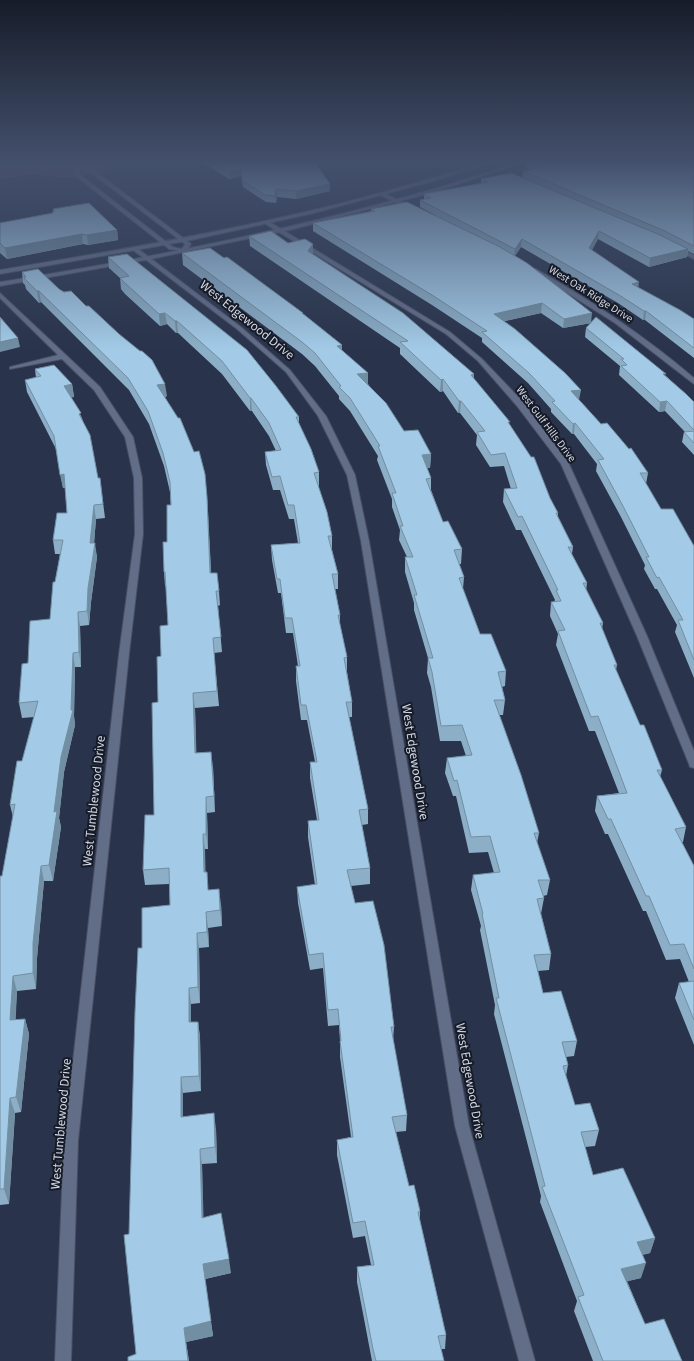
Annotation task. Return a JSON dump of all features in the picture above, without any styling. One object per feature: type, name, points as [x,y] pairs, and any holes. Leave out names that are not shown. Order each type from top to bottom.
[{"type":"street","points":[[142,225],[172,248],[184,251]]},
{"type":"street","points":[[163,225],[188,244],[184,251]]},
{"type":"street","points":[[0,272],[135,250],[254,225]]},
{"type":"street","name":"West Gulf Hills Drive","points":[[271,225],[448,334],[480,360],[520,404],[565,464],[642,636],[694,764]]},
{"type":"street","points":[[0,284],[184,251],[303,225]]},
{"type":"street","points":[[668,244],[694,257]]},
{"type":"street","name":"West Edgewood Drive","points":[[135,250],[239,328],[288,371],[322,416],[351,475],[365,542],[462,1126],[527,1361]]},
{"type":"street","name":"West Oak Ridge Drive","points":[[531,269],[610,316],[667,357],[694,382]]},
{"type":"street","name":"West Tumblewood Drive","points":[[0,296],[97,389],[130,437],[138,478],[140,534],[124,654],[71,1141],[63,1361]]},
{"type":"street","points":[[12,368],[64,356]]},
{"type":"building","points":[[0,225],[111,225],[117,230],[87,235],[82,234],[5,248],[0,243]]},
{"type":"building","points":[[316,225],[454,225],[500,247],[527,263],[592,313],[564,319],[542,303],[494,314],[515,329],[565,373],[581,390],[571,391],[601,424],[607,423],[629,449],[631,448],[648,473],[640,473],[661,509],[673,509],[694,546],[694,660],[678,620],[683,620],[659,577],[657,578],[646,557],[649,557],[598,460],[604,459],[575,423],[573,424],[552,402],[555,401],[529,373],[482,332],[487,331],[432,295]]},
{"type":"building","points":[[468,225],[635,225],[688,249],[650,258],[599,231],[589,248],[639,282],[632,284],[694,319],[694,348],[646,311],[522,239],[515,249]]},
{"type":"building","points":[[650,225],[694,225],[694,246]]},
{"type":"building","points":[[271,231],[288,243],[305,239],[313,244],[308,251],[403,313],[474,374],[471,375],[510,422],[508,422],[531,457],[534,457],[550,498],[558,513],[556,513],[573,547],[568,547],[587,583],[583,583],[603,623],[600,623],[617,665],[614,665],[640,725],[644,725],[662,770],[657,770],[686,827],[675,829],[694,866],[694,969],[684,944],[670,945],[649,896],[646,896],[611,819],[608,819],[597,796],[627,793],[598,716],[591,717],[558,631],[565,630],[551,602],[561,601],[556,590],[558,590],[522,516],[518,517],[504,489],[517,488],[505,453],[491,455],[477,432],[485,431],[461,401],[459,401],[443,379],[441,380],[400,342],[408,341],[249,236]]},
{"type":"building","points":[[210,248],[224,258],[227,257],[303,313],[342,345],[337,346],[368,373],[357,374],[386,403],[404,431],[418,430],[431,454],[422,455],[431,478],[426,479],[443,522],[448,521],[462,549],[454,550],[464,577],[459,578],[480,634],[491,634],[506,671],[498,672],[505,700],[494,700],[521,775],[539,833],[534,833],[550,880],[538,880],[544,898],[537,899],[551,954],[534,955],[543,993],[561,991],[577,1041],[562,1042],[568,1065],[563,1066],[575,1105],[590,1103],[599,1130],[581,1132],[593,1175],[623,1168],[655,1238],[637,1242],[646,1263],[621,1269],[645,1324],[664,1319],[682,1361],[603,1361],[578,1297],[584,1295],[542,1187],[545,1186],[496,998],[499,998],[483,914],[473,875],[500,872],[490,836],[471,837],[457,780],[454,781],[447,758],[472,755],[462,725],[441,726],[432,672],[428,658],[433,658],[414,595],[417,595],[405,557],[413,557],[400,526],[403,526],[392,493],[396,493],[378,446],[380,446],[350,398],[339,387],[341,386],[315,353],[182,253]]},
{"type":"building","points":[[127,254],[247,350],[299,417],[296,417],[311,449],[319,472],[314,473],[327,512],[332,536],[328,536],[338,574],[332,574],[340,615],[338,615],[347,657],[344,658],[352,702],[346,702],[368,809],[359,810],[370,868],[347,870],[355,903],[373,901],[384,945],[394,1027],[391,1027],[407,1115],[392,1117],[409,1186],[414,1185],[420,1211],[418,1212],[446,1335],[438,1336],[444,1361],[376,1361],[357,1267],[374,1265],[365,1221],[353,1223],[337,1140],[353,1137],[340,1041],[338,1009],[328,1010],[323,953],[309,955],[297,887],[317,884],[308,821],[319,820],[310,762],[317,762],[306,705],[301,705],[296,666],[300,666],[292,618],[285,618],[280,579],[277,579],[271,545],[300,543],[294,505],[288,505],[280,476],[272,477],[265,452],[281,450],[269,423],[222,361],[177,321],[165,313],[159,314],[120,278],[129,276],[108,257]]},
{"type":"building","points":[[38,269],[59,289],[64,292],[71,291],[86,306],[89,306],[119,334],[152,360],[165,384],[157,385],[178,418],[180,418],[194,452],[199,451],[205,474],[210,573],[217,573],[219,591],[216,591],[221,637],[213,638],[217,691],[193,693],[195,753],[211,752],[214,796],[206,797],[206,834],[203,834],[204,872],[207,872],[208,890],[219,889],[220,910],[206,912],[207,932],[197,933],[198,987],[189,988],[189,1022],[198,1022],[199,1076],[181,1077],[181,1117],[214,1113],[215,1147],[200,1149],[202,1218],[221,1213],[229,1259],[203,1264],[211,1321],[184,1328],[188,1361],[128,1361],[128,1357],[136,1354],[124,1235],[129,1234],[135,1012],[138,948],[142,948],[142,908],[170,905],[169,868],[143,870],[145,815],[154,815],[152,703],[158,702],[157,657],[161,656],[160,626],[168,625],[163,542],[167,542],[167,505],[171,505],[170,482],[163,453],[148,411],[128,378],[24,278],[26,277],[22,272]]},
{"type":"building","points":[[0,317],[18,338],[0,342]]},
{"type":"building","points":[[596,317],[666,374],[663,374],[694,402],[694,430],[667,401],[660,402],[621,366],[627,365],[621,359],[624,359],[586,328]]},
{"type":"building","points":[[54,365],[72,384],[64,386],[81,413],[79,414],[90,435],[98,478],[100,478],[103,504],[94,505],[90,543],[95,543],[88,588],[87,611],[78,612],[79,652],[73,653],[71,710],[73,710],[61,757],[54,812],[57,811],[49,865],[41,866],[33,943],[33,973],[13,976],[10,1020],[25,1019],[16,1097],[10,1098],[4,1189],[0,1189],[0,876],[2,876],[15,804],[10,805],[17,761],[22,761],[38,701],[19,703],[22,664],[28,663],[30,621],[50,619],[53,582],[55,582],[63,540],[53,540],[57,513],[67,513],[64,474],[60,475],[54,436],[25,380],[41,376],[35,369]]},
{"type":"building","points":[[694,431],[694,443],[684,432]]},
{"type":"building","points":[[694,981],[694,1020],[679,983]]}]
